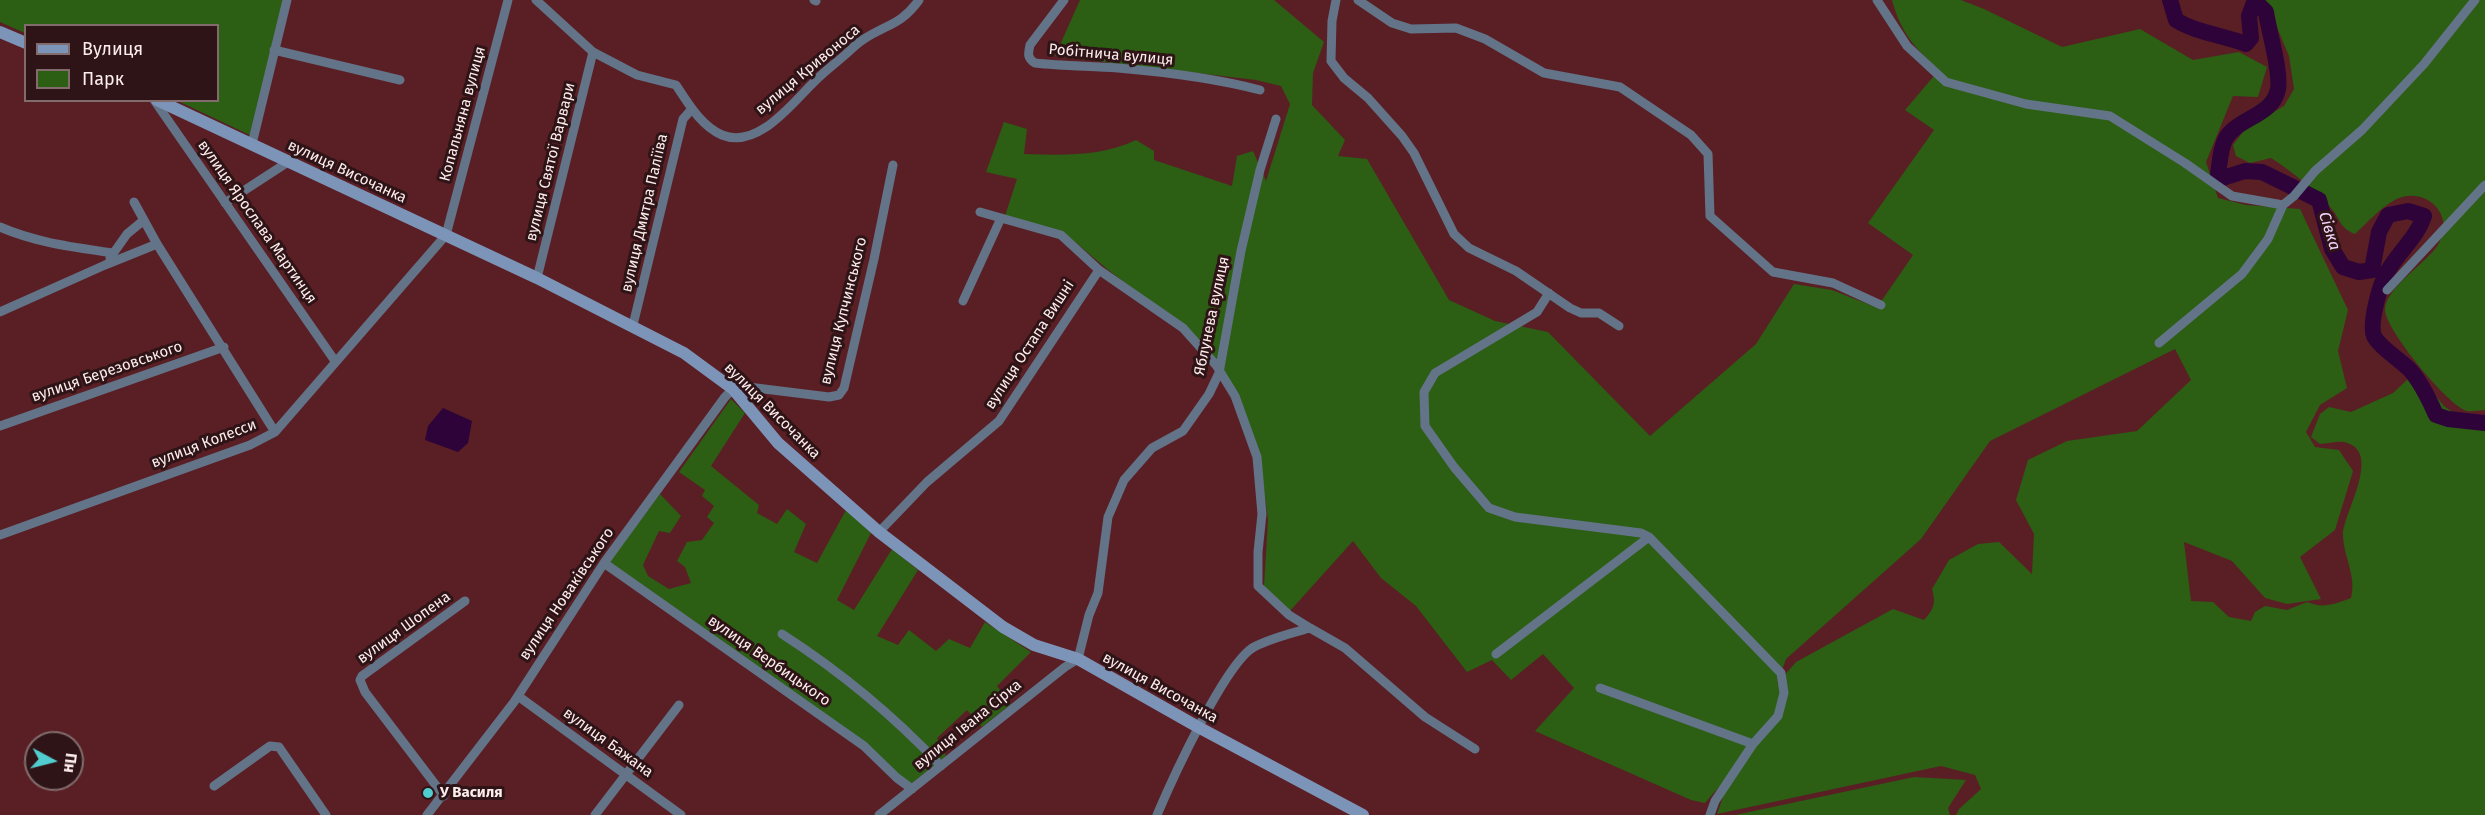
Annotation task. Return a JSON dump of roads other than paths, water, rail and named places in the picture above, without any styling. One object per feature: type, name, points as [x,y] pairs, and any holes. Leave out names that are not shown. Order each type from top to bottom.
[{"type":"street","points":[[252,144],[287,0]]},
{"type":"street","name":"Копальняна вулиця","points":[[446,235],[508,0]]},
{"type":"street","name":"вулиця Кривоноса","points":[[536,0],[593,52],[637,75],[676,85],[691,110],[721,135],[736,138],[748,136],[783,115],[815,81],[857,45],[903,18],[919,0]]},
{"type":"street","name":"Робітнича вулиця","points":[[1064,0],[1030,45],[1028,53],[1030,59],[1035,63],[1119,68],[1228,82],[1260,90]]},
{"type":"street","points":[[1336,0],[1332,21],[1331,61],[1344,78],[1368,98],[1402,136],[1414,153],[1454,234],[1469,248],[1516,271],[1570,308],[1581,313],[1599,313],[1619,326]]},
{"type":"street","points":[[1358,0],[1392,22],[1411,29],[1456,28],[1485,39],[1544,73],[1620,87],[1691,135],[1708,154],[1710,216],[1773,272],[1833,283],[1881,304]]},
{"type":"street","points":[[1877,0],[1907,46],[1946,81],[2026,104],[2110,116],[2186,163],[2232,196],[2283,205]]},
{"type":"street","points":[[2158,343],[2242,274],[2268,239],[2283,205],[2294,196],[2315,171],[2361,130],[2424,64],[2475,0]]},
{"type":"street","points":[[0,32],[24,42]]},
{"type":"street","points":[[274,51],[400,80]]},
{"type":"street","name":"вулиця Святої Варвари","points":[[537,278],[593,52]]},
{"type":"street","name":"вулиця Ярослава Мартинця","points":[[156,102],[335,361]]},
{"type":"street","name":"вулиця Височанка","points":[[159,102],[537,278],[684,353],[733,389],[778,443],[879,531],[1003,627],[1034,645],[1078,659],[1198,727],[1363,815]]},
{"type":"street","name":"вулиця Дмитра Паліїва","points":[[633,325],[683,119],[691,110]]},
{"type":"street","name":"Яблунева вулиця","points":[[1078,659],[1089,615],[1098,593],[1108,517],[1124,480],[1152,448],[1183,431],[1209,394],[1219,373],[1246,228],[1260,170],[1276,119]]},
{"type":"street","points":[[225,203],[288,162]]},
{"type":"street","name":"вулиця Купчинського","points":[[733,389],[748,387],[829,397],[839,395],[844,388],[893,165]]},
{"type":"street","points":[[2387,290],[2485,184]]},
{"type":"street","points":[[134,202],[157,244],[224,347],[275,432]]},
{"type":"street","points":[[980,212],[1061,235],[1100,270],[1183,328],[1216,365],[1235,396],[1257,457],[1262,514],[1258,552],[1258,586],[1289,615],[1345,648],[1425,717],[1476,749]]},
{"type":"street","points":[[963,301],[1001,218]]},
{"type":"street","points":[[105,265],[127,234],[144,220]]},
{"type":"street","points":[[0,227],[24,238],[113,253]]},
{"type":"street","name":"вулиця Колесси","points":[[0,535],[250,446],[275,432],[446,235]]},
{"type":"street","points":[[0,312],[157,244]]},
{"type":"street","name":"вулиця Остапа Вишні","points":[[879,531],[927,482],[999,421],[1100,270]]},
{"type":"street","points":[[1550,293],[1537,312],[1434,373],[1424,392],[1425,426],[1454,467],[1489,508],[1515,517],[1641,533],[1648,537],[1781,673],[1784,693],[1778,716],[1753,744],[1715,801],[1710,815]]},
{"type":"street","name":"вулиця Березовського","points":[[0,426],[224,347]]},
{"type":"street","name":"вулиця Новаківського","points":[[427,815],[444,796],[518,696],[604,563],[733,389]]},
{"type":"street","points":[[1496,654],[1648,537]]},
{"type":"street","name":"вулиця Вербицького","points":[[604,563],[864,746],[897,778],[912,789]]},
{"type":"street","name":"вулиця Шопена","points":[[444,796],[365,692],[360,680],[362,676],[465,601]]},
{"type":"street","points":[[1157,815],[1198,727],[1233,670],[1252,648],[1310,628]]},
{"type":"street","points":[[782,634],[826,663],[867,696],[940,766]]},
{"type":"street","name":"вулиця Івана Сірка","points":[[879,815],[1065,666],[1078,659]]},
{"type":"street","points":[[1600,688],[1753,744]]},
{"type":"street","name":"вулиця Бажана","points":[[518,696],[681,815]]},
{"type":"street","points":[[595,815],[679,705]]},
{"type":"street","points":[[214,786],[270,746],[279,747],[326,815]]},
{"type":"waterway","name":"Сівка","points":[[2170,0],[2176,20],[2193,28],[2246,44],[2251,38],[2249,16],[2253,5],[2259,5],[2266,12],[2276,62],[2278,89],[2270,105],[2239,125],[2226,138],[2221,151],[2218,174],[2223,178],[2245,171],[2262,172],[2319,200],[2332,249],[2343,267],[2359,272],[2372,270],[2379,232],[2388,215],[2408,211],[2424,216],[2417,231],[2384,279],[2374,314],[2374,336],[2415,376],[2436,415],[2448,419],[2485,423]]},
{"type":"place","name":"У Василя","points":[[428,793]]}]
